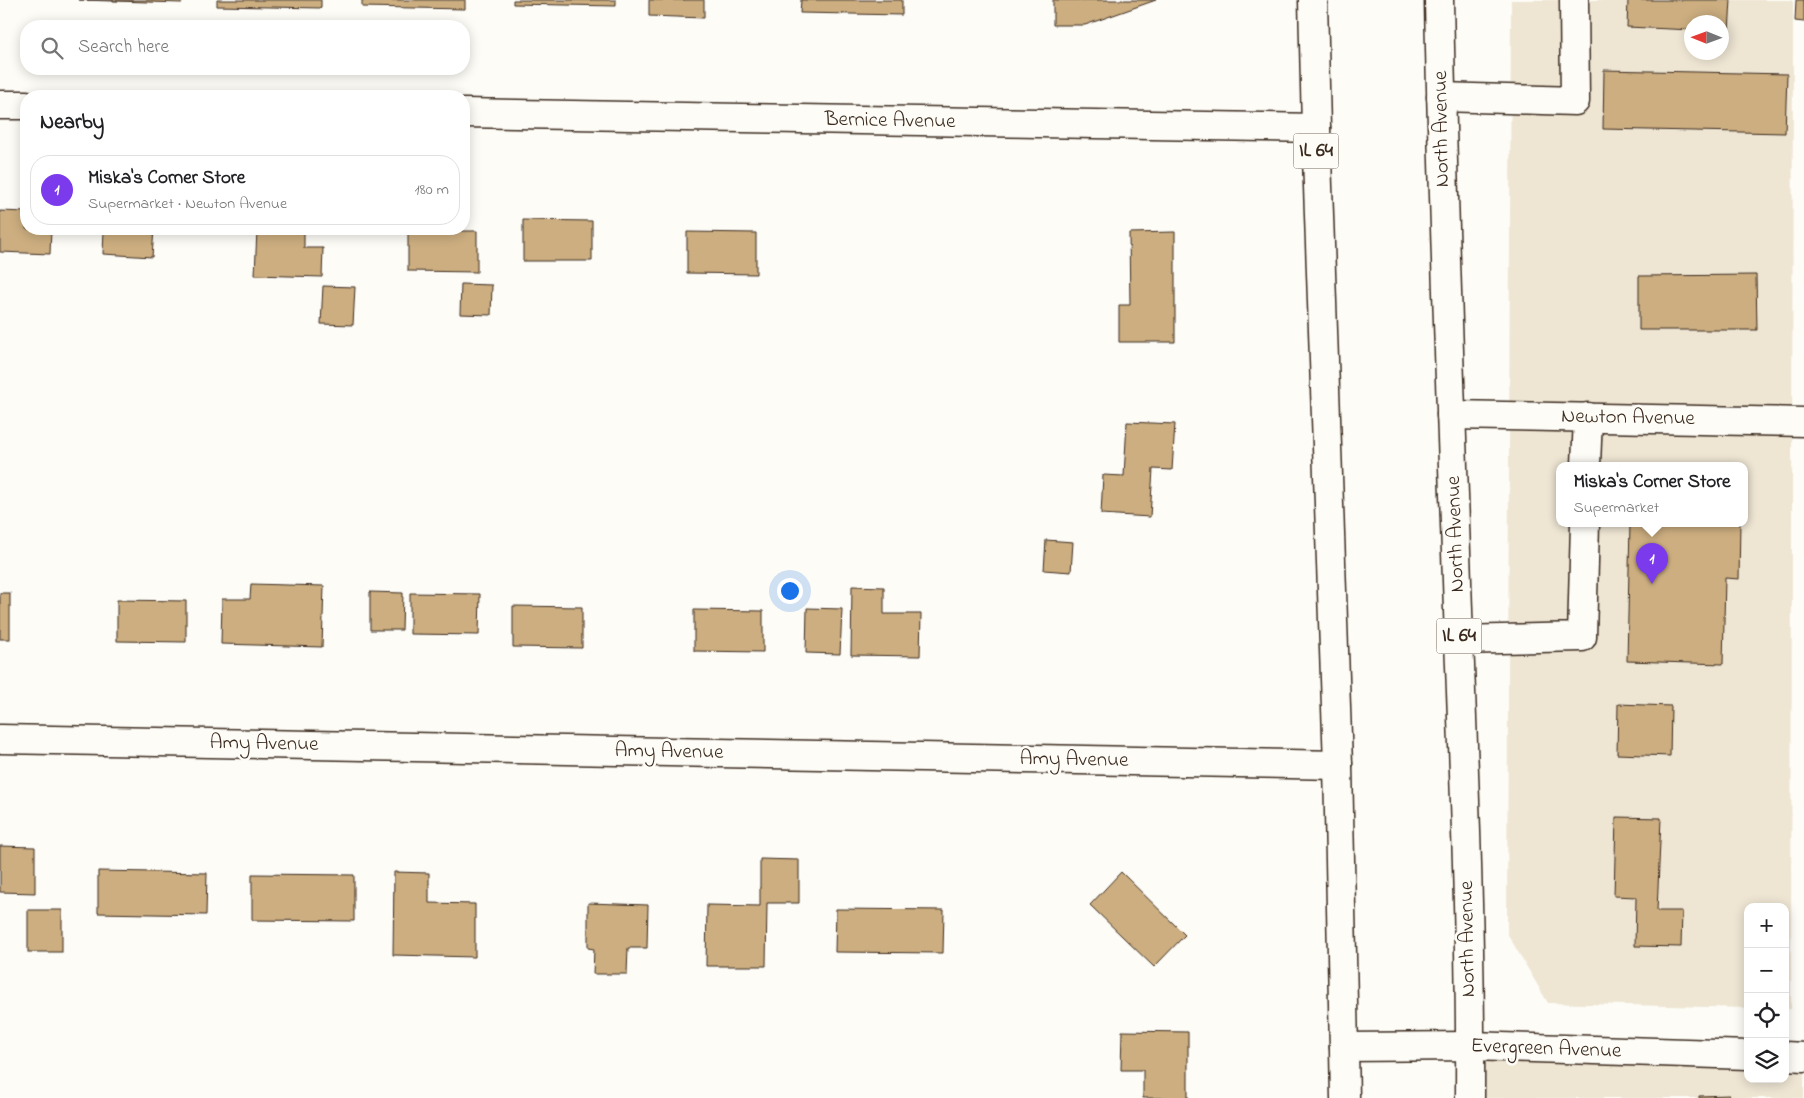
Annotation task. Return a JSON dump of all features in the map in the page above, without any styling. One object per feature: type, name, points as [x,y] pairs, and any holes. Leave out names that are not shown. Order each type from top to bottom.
[{"type":"street","name":"IL 64","points":[[1313,0],[1338,765],[1345,1098]]},
{"type":"street","name":"North Avenue","points":[[1439,0],[1471,1046],[1470,1098]]},
{"type":"street","points":[[1441,97],[1574,101],[1574,0]]},
{"type":"street","points":[[0,105],[20,105]]},
{"type":"street","name":"Bernice Avenue","points":[[470,113],[1316,128]]},
{"type":"street","name":"Newton Avenue","points":[[1452,415],[1804,422]]},
{"type":"street","points":[[1586,462],[1588,417]]},
{"type":"street","points":[[1459,640],[1582,637],[1585,527]]},
{"type":"street","name":"Amy Avenue","points":[[0,739],[1338,765]]},
{"type":"street","name":"Evergreen Avenue","points":[[1344,1047],[1471,1046],[1744,1055]]},
{"type":"street","points":[[1789,1056],[1804,1056]]},
{"type":"shaded area","points":[[1511,0],[1793,0],[1791,1009],[1789,1009],[1789,903],[1744,903],[1744,1008],[1548,1003],[1507,933]]},
{"type":"shaded area","points":[[1478,1054],[1744,1068],[1744,1083],[1789,1083],[1789,1070],[1804,1071],[1804,1098],[1479,1098]]},
{"type":"building","points":[[79,0],[182,0],[182,3]]},
{"type":"building","points":[[217,0],[321,0],[321,8],[217,6]]},
{"type":"building","points":[[362,0],[465,0],[465,9],[362,7]]},
{"type":"building","points":[[513,0],[616,0],[616,6],[513,4]]},
{"type":"building","points":[[649,0],[704,0],[704,18],[649,16]]},
{"type":"building","points":[[801,0],[902,0],[902,15],[800,13]]},
{"type":"building","points":[[1053,0],[1156,0],[1085,25],[1053,25]]},
{"type":"building","points":[[1628,0],[1731,0],[1729,32],[1729,15],[1684,15],[1684,30],[1627,27]]},
{"type":"building","points":[[1796,0],[1804,0],[1804,22],[1795,21]]},
{"type":"building","points":[[1604,70],[1787,74],[1785,133],[1603,129]]},
{"type":"building","points":[[0,211],[20,212],[20,235],[51,235],[50,254],[0,252]]},
{"type":"building","points":[[523,220],[592,221],[592,261],[523,261]]},
{"type":"building","points":[[470,231],[477,231],[477,272],[408,271],[408,235],[470,235]]},
{"type":"building","points":[[687,232],[756,233],[756,274],[687,273]]},
{"type":"building","points":[[1175,232],[1175,342],[1119,342],[1119,305],[1130,305],[1129,233]]},
{"type":"building","points":[[104,235],[154,235],[152,257],[103,254]]},
{"type":"building","points":[[257,235],[304,235],[304,248],[323,248],[322,277],[255,275]]},
{"type":"building","points":[[1756,275],[1757,330],[1639,330],[1639,276]]},
{"type":"building","points":[[461,284],[492,285],[491,315],[460,314]]},
{"type":"building","points":[[323,286],[355,287],[353,325],[321,324]]},
{"type":"building","points":[[1127,422],[1175,424],[1172,470],[1153,469],[1150,517],[1101,514],[1103,475],[1124,476]]},
{"type":"building","points":[[1630,527],[1740,527],[1739,579],[1725,578],[1723,664],[1627,661]]},
{"type":"building","points":[[1046,540],[1073,542],[1071,572],[1044,570]]},
{"type":"building","points":[[251,584],[324,586],[322,647],[221,644],[222,599],[250,599]]},
{"type":"building","points":[[852,586],[884,587],[884,614],[921,614],[920,656],[851,655]]},
{"type":"building","points":[[370,592],[403,593],[402,630],[370,630]]},
{"type":"building","points":[[0,593],[10,593],[10,639],[0,639]]},
{"type":"building","points":[[410,593],[480,594],[479,635],[410,634]]},
{"type":"building","points":[[117,600],[186,601],[186,642],[117,641]]},
{"type":"building","points":[[513,606],[582,607],[582,648],[513,647]]},
{"type":"building","points":[[807,608],[842,609],[840,654],[806,653]]},
{"type":"building","points":[[694,610],[763,611],[763,652],[694,651]]},
{"type":"building","points":[[1618,704],[1671,706],[1670,756],[1617,754]]},
{"type":"building","points":[[1616,817],[1661,818],[1657,911],[1682,911],[1681,947],[1635,946],[1636,897],[1614,896]]},
{"type":"building","points":[[0,846],[35,847],[35,893],[0,892]]},
{"type":"building","points":[[760,859],[799,860],[799,903],[767,903],[766,966],[706,966],[707,905],[760,906]]},
{"type":"building","points":[[98,871],[207,873],[206,915],[98,913]]},
{"type":"building","points":[[394,872],[429,873],[429,903],[475,904],[475,957],[393,955]]},
{"type":"building","points":[[1121,872],[1185,935],[1154,967],[1090,905]]},
{"type":"building","points":[[252,874],[354,875],[354,921],[252,920]]},
{"type":"building","points":[[588,903],[648,905],[647,948],[628,948],[627,974],[593,974],[594,949],[588,948]]},
{"type":"building","points":[[836,909],[944,910],[943,953],[835,952]]},
{"type":"building","points":[[28,910],[62,910],[62,952],[28,952]]},
{"type":"building","points":[[1122,1031],[1188,1032],[1188,1098],[1143,1098],[1143,1070],[1121,1070]]},
{"type":"building","points":[[1729,1095],[1729,1098],[1699,1098],[1699,1096]]},
{"type":"place","name":"Miska's Corner Store","points":[[1652,584]]}]
